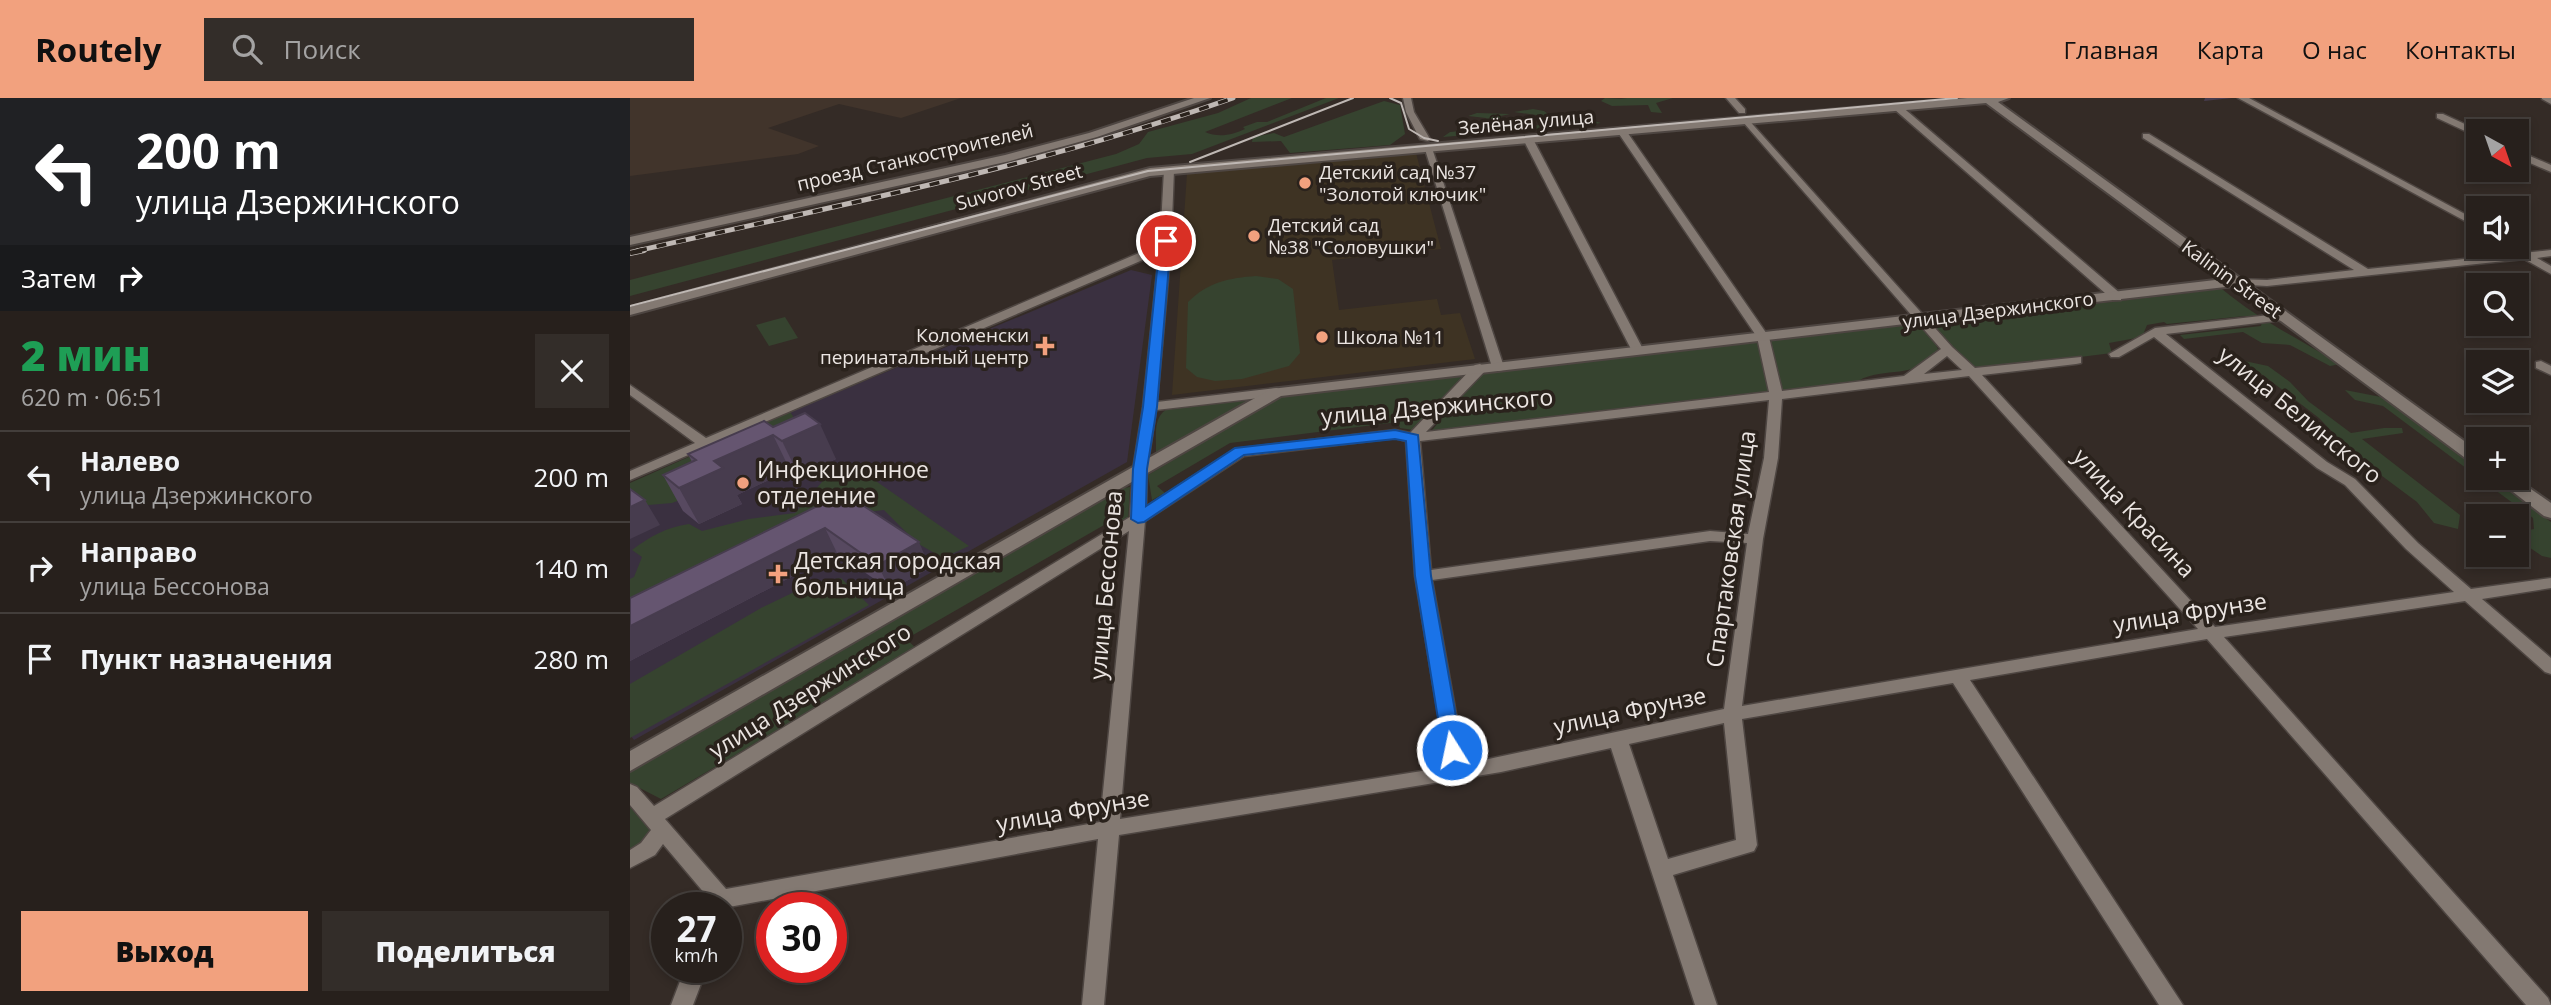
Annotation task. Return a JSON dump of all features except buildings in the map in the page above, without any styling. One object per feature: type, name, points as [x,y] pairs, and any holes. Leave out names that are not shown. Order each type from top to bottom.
[{"type":"street","name":"проезд Станкостроителей","points":[[630,241],[1006,158],[1117,127],[1205,98]]},
{"type":"street","points":[[1407,98],[1410,111],[1426,144],[1498,367]]},
{"type":"street","name":"улица Красина","points":[[1730,98],[1948,350],[1972,372],[2211,633],[2540,1005]]},
{"type":"street","name":"Зелёная улица","points":[[1426,144],[1900,103],[2004,98]]},
{"type":"street","points":[[2242,98],[2466,219]]},
{"type":"street","name":"Kalinin Street","points":[[1987,99],[2466,450]]},
{"type":"street","points":[[1900,103],[2116,297]]},
{"type":"street","name":"Зелёная улица","points":[[1426,144],[1622,131],[1744,116]]},
{"type":"street","points":[[2440,116],[2466,128]]},
{"type":"street","points":[[1622,131],[1763,337]]},
{"type":"street","points":[[2146,136],[2365,272]]},
{"type":"street","points":[[1528,139],[1638,351]]},
{"type":"street","name":"Suvorov Street","points":[[630,311],[1099,185],[1170,170],[1426,144]]},
{"type":"street","points":[[2529,159],[2551,170]]},
{"type":"street","name":"улица Бессонова","points":[[1093,1005],[1138,519],[1140,469],[1150,407],[1170,170]]},
{"type":"street","points":[[630,476],[1165,246]]},
{"type":"street","name":"улица Дзержинского","points":[[1150,407],[2235,282],[2267,283],[2551,253]]},
{"type":"street","points":[[2530,256],[2551,271]]},
{"type":"street","points":[[2115,354],[2155,332],[2283,316]]},
{"type":"street","name":"улица Белинского","points":[[2155,332],[2322,465],[2350,482],[2412,546],[2551,668]]},
{"type":"street","name":"Спартаковская улица","points":[[1661,870],[1748,845],[1732,714],[1755,538],[1771,458],[1776,395],[1763,337]]},
{"type":"street","points":[[1906,381],[1948,350]]},
{"type":"street","name":"улица Дзержинского","points":[[630,860],[648,849],[658,823],[1240,452],[1395,435],[1413,438],[2076,360]]},
{"type":"street","points":[[1457,772],[1423,576],[1413,438],[1480,368]]},
{"type":"street","points":[[630,389],[704,443]]},
{"type":"street","name":"улица Дзержинского","points":[[630,762],[1277,392]]},
{"type":"street","points":[[2521,490],[2551,512]]},
{"type":"street","points":[[1423,576],[1710,536],[1755,538]]},
{"type":"street","name":"улица Фрунзе","points":[[742,900],[1108,829],[1457,772],[1732,714],[2211,633],[2551,583]]},
{"type":"street","points":[[1958,676],[2172,1005]]},
{"type":"street","points":[[1618,739],[1706,1005]]},
{"type":"street","points":[[630,792],[658,823],[711,892]]},
{"type":"street","points":[[682,1005],[690,983]]},
{"type":"shaded area","points":[[630,98],[961,98],[901,118],[839,104],[768,128],[819,146],[798,154],[630,176]]},
{"type":"shaded area","points":[[1416,153],[1441,249],[1332,260],[1339,310],[1437,299],[1441,315],[1460,313],[1475,359],[1172,395],[1187,173]]},
{"type":"shaded area","points":[[1131,270],[1152,275],[1127,462],[634,740],[630,735],[630,484],[790,412]]},
{"type":"green space","points":[[1251,98],[1292,98],[1205,132],[1215,135],[1230,134],[1326,98],[1339,98],[1192,154],[1147,158],[630,296],[630,280],[1116,154],[1139,144],[1148,132],[1218,113]]},
{"type":"green space","points":[[1605,98],[1673,98],[1656,103],[1662,113],[1651,112],[1648,105],[1612,106],[1601,101]]},
{"type":"green space","points":[[1384,101],[1400,105],[1405,134],[1390,145],[1290,153],[1281,141],[1252,142],[1253,137],[1274,133],[1284,137]]},
{"type":"green space","points":[[1533,109],[1544,111],[1552,117],[1574,115],[1601,123],[1551,120],[1544,121],[1546,125],[1537,129],[1443,137],[1450,132],[1492,128],[1486,118],[1468,116],[1477,113],[1510,114],[1501,116],[1507,128],[1540,125],[1536,115],[1514,112]]},
{"type":"green space","points":[[1256,276],[1278,279],[1293,289],[1300,353],[1289,366],[1242,379],[1215,381],[1197,377],[1186,368],[1188,302],[1219,282]]},
{"type":"green space","points":[[2222,289],[2265,320],[2340,364],[2330,366],[2290,345],[2262,343],[2243,332],[2184,339],[2180,335],[2261,326],[2262,321],[2245,316],[2147,325],[2142,337],[2109,343],[2112,353],[1976,370],[1957,353],[1932,323]]},
{"type":"green space","points":[[785,317],[798,338],[769,346],[756,325]]},
{"type":"green space","points":[[1919,324],[1931,336],[1938,349],[1929,359],[1920,366],[1868,376],[1858,381],[1428,435],[1479,374]]},
{"type":"green space","points":[[2235,359],[2268,366],[2290,382],[2308,401],[2351,433],[2402,428],[2403,433],[2362,439],[2460,515],[2458,529],[2434,523],[2417,502],[2374,470],[2350,460],[2340,440],[2319,418],[2263,375],[2230,366]]},
{"type":"green space","points":[[1467,374],[1413,430],[1400,428],[1398,422],[1230,443],[1157,486],[1165,493],[1152,500],[1148,475],[1276,399],[1296,394]]},
{"type":"green space","points":[[2345,390],[2381,397],[2466,459],[2466,468],[2383,406],[2355,400]]},
{"type":"green space","points":[[1254,399],[1156,454],[1156,426],[1165,410],[1172,407]]},
{"type":"green space","points":[[790,412],[809,439],[714,487],[672,503],[648,505],[630,512],[630,483]]},
{"type":"green space","points":[[850,463],[969,546],[943,558],[917,543],[884,510],[853,514],[630,629],[630,579],[634,577],[642,557],[632,550],[659,533],[681,525],[689,524],[702,531],[749,519],[795,513],[828,475]]},
{"type":"green space","points":[[1130,487],[1128,521],[1111,521],[906,639],[916,648],[661,799],[630,783],[630,769],[924,602],[1111,490]]},
{"type":"green space","points":[[2495,490],[2507,490],[2526,504],[2514,504]]},
{"type":"green space","points":[[2529,506],[2551,522],[2551,558],[2542,556],[2529,547],[2529,530],[2534,529],[2533,518],[2529,515]]},
{"type":"green space","points":[[841,578],[869,605],[630,738],[630,684],[761,608],[815,582]]},
{"type":"green space","points":[[630,807],[652,832],[630,854]]},
{"type":"tram line","points":[[1190,162],[1353,98]]},
{"type":"tram line","points":[[1390,98],[1401,103],[1409,129],[1424,138],[1438,141]]},
{"type":"tram line","points":[[630,306],[1148,171],[1957,98]]},
{"type":"railway","points":[[637,251],[1011,165],[1086,145],[1233,98]]},
{"type":"railway","points":[[630,253],[644,250]]},
{"type":"place","name":"Детский сад №37 \"Золотой ключик\"","points":[[1305,183]]},
{"type":"place","name":"Детский сад №38 \"Соловушки\"","points":[[1254,236]]},
{"type":"place","name":"Школа №11","points":[[1322,337]]},
{"type":"place","name":"Коломенски перинатальный центр","points":[[1045,346]]},
{"type":"place","name":"Инфекционное отделение","points":[[743,483]]},
{"type":"place","name":"Детская городская больница","points":[[778,574]]},
{"type":"route","points":[[1166,241],[1150,407],[1140,469],[1138,519],[1240,452],[1395,435],[1413,438],[1423,576],[1452,750]]}]
